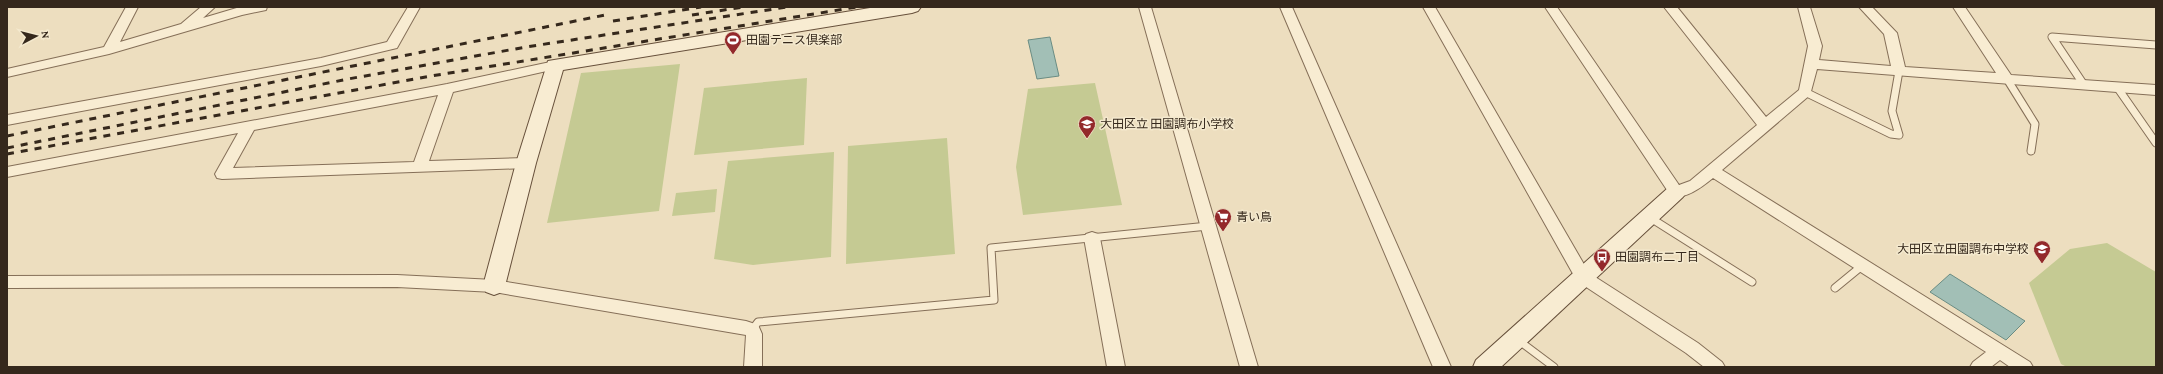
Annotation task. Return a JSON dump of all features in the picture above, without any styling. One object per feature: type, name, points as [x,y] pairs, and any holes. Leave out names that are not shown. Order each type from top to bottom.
[{"type":"street","points":[[109,50],[132,7]]},
{"type":"street","points":[[178,30],[209,7]]},
{"type":"street","points":[[7,72],[109,50],[240,11],[261,7]]},
{"type":"street","points":[[7,120],[321,62],[392,45],[414,7]]},
{"type":"street","points":[[7,172],[447,89],[555,65],[912,7]]},
{"type":"street","points":[[1145,7],[1249,367]]},
{"type":"street","points":[[1286,7],[1442,367]]},
{"type":"street","points":[[1429,7],[1583,277],[1692,348],[1716,367]]},
{"type":"street","points":[[1551,7],[1676,192]]},
{"type":"street","points":[[1670,7],[1765,126]]},
{"type":"street","points":[[1485,367],[1676,192],[1695,185],[1711,170],[1806,92],[1815,46],[1804,7]]},
{"type":"street","points":[[1866,7],[1890,33],[1899,71]]},
{"type":"street","points":[[1959,7],[2007,79]]},
{"type":"street","points":[[1812,64],[2156,90]]},
{"type":"street","points":[[494,286],[526,163],[555,65]]},
{"type":"street","points":[[420,167],[447,89]]},
{"type":"street","points":[[249,127],[222,174],[526,163]]},
{"type":"street","points":[[1711,170],[1863,264],[2024,367]]},
{"type":"street","points":[[1092,238],[1116,367]]},
{"type":"street","points":[[7,282],[398,281],[494,286],[752,330],[754,334],[753,367]]},
{"type":"street","points":[[1979,367],[1999,351]]},
{"type":"lane","points":[[2084,85],[2052,37],[2156,45]]},
{"type":"lane","points":[[1806,92],[1892,134],[1898,135],[1892,122],[1891,110],[1899,71]]},
{"type":"lane","points":[[2007,79],[2035,124],[2031,151]]},
{"type":"lane","points":[[2117,88],[2156,143]]},
{"type":"lane","points":[[1649,217],[1752,282]]},
{"type":"lane","points":[[752,330],[758,322],[994,300],[991,248],[1208,226]]},
{"type":"lane","points":[[1835,288],[1863,264]]},
{"type":"lane","points":[[1516,339],[1554,367]]},
{"type":"green space","points":[[680,64],[659,211],[547,223],[581,73]]},
{"type":"green space","points":[[807,78],[804,145],[694,155],[704,88]]},
{"type":"green space","points":[[1095,83],[1122,205],[1023,215],[1016,167],[1028,89]]},
{"type":"green space","points":[[947,138],[955,254],[846,264],[848,146]]},
{"type":"green space","points":[[834,152],[831,257],[753,265],[714,259],[728,161]]},
{"type":"green space","points":[[717,189],[715,212],[672,216],[676,193]]},
{"type":"green space","points":[[2107,243],[2156,272],[2156,367],[2067,367],[2061,364],[2029,283],[2070,249]]},
{"type":"water","points":[[1050,37],[1059,76],[1037,79],[1028,40]]},
{"type":"water","points":[[1950,274],[2025,321],[2006,340],[1930,292]]},
{"type":"railway","points":[[613,21],[701,7]]},
{"type":"railway","points":[[692,15],[743,7]]},
{"type":"railway","points":[[7,148],[348,79],[526,47],[787,7]]},
{"type":"railway","points":[[7,154],[431,76],[857,7]]},
{"type":"railway","points":[[7,136],[610,14]]},
{"type":"place","name":"田園テニス倶楽部","points":[[733,55]]},
{"type":"place","name":"大田区立 田園調布小学校","points":[[1087,139]]},
{"type":"place","name":"青い鳥","points":[[1223,232]]},
{"type":"place","name":"大田区立田園調布中学校","points":[[2042,264]]},
{"type":"place","name":"田園調布二丁目","points":[[1602,272]]}]
